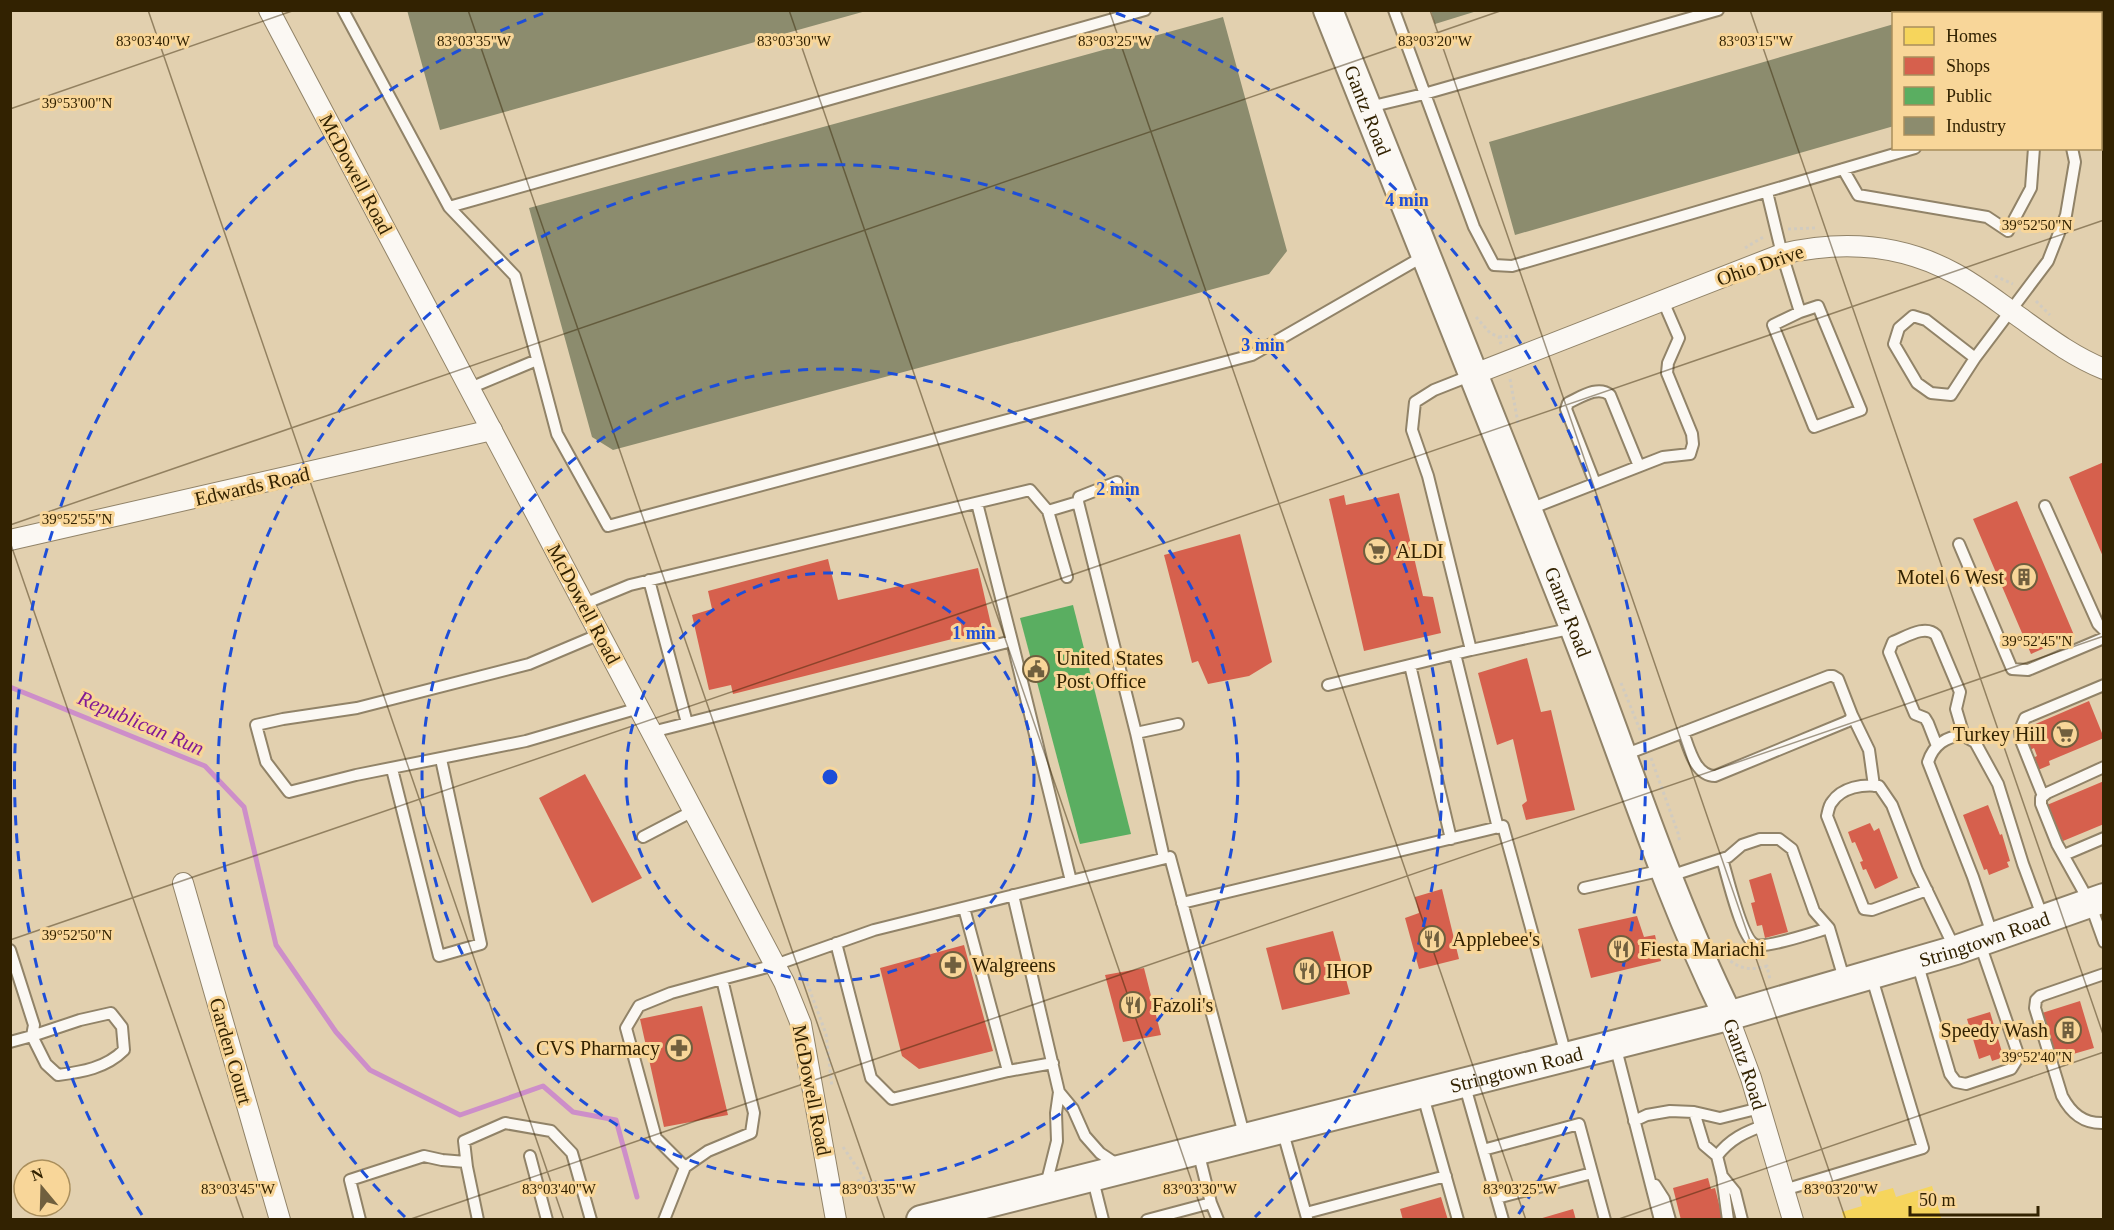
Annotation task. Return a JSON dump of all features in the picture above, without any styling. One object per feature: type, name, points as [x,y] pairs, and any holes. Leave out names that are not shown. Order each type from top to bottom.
[{"type":"main road","name":"Gantz Road","points":[[1328,10],[1574,628],[1665,874],[1706,972],[1728,1016]]},
{"type":"main road","name":"Stringtown Road","points":[[921,1220],[1728,1016],[1917,962],[2097,900]]},
{"type":"street","name":"McDowell Road","points":[[269,10],[775,965],[801,1024],[836,1220]]},
{"type":"street","name":"Ohio Drive","points":[[1472,375],[1782,254],[1836,245],[1904,252],[1955,273],[2062,347],[2103,369]]},
{"type":"street","name":"Edwards Road","points":[[10,540],[492,430]]},
{"type":"street","name":"Garden Court","points":[[183,883],[280,1220]]},
{"type":"street","name":"Gantz Road","points":[[1728,1016],[1763,1117],[1793,1220]]},
{"type":"lane","points":[[343,10],[449,207],[515,276],[557,434],[608,526],[1252,355],[1425,256]]},
{"type":"lane","points":[[449,207],[1145,10]]},
{"type":"lane","points":[[1394,10],[1474,227],[1494,265],[1512,266],[1908,150]]},
{"type":"lane","points":[[1366,108],[1424,94],[1718,10]]},
{"type":"lane","points":[[1843,169],[1858,195],[1986,217],[2008,231],[2031,188],[2034,150]]},
{"type":"lane","points":[[1975,358],[1926,320],[1914,316],[1899,328],[1894,344],[1917,383],[1931,393],[1951,395],[1975,358],[2048,261],[2066,215],[2075,162],[2072,150]]},
{"type":"lane","points":[[1767,192],[1782,254],[1800,312]]},
{"type":"lane","points":[[1527,510],[1663,457],[1690,454],[1693,444],[1692,434],[1667,373],[1668,363],[1679,338],[1663,301]]},
{"type":"lane","points":[[1818,306],[1861,410],[1814,427],[1773,325],[1800,312],[1818,306]]},
{"type":"lane","points":[[470,388],[537,360]]},
{"type":"lane","points":[[1471,650],[1428,476],[1412,430],[1415,402],[1434,390],[1472,375]]},
{"type":"lane","points":[[1595,483],[1566,409],[1568,403],[1599,390],[1610,395],[1639,466]]},
{"type":"lane","points":[[1118,482],[1079,497],[1078,502],[1136,733],[1164,858]]},
{"type":"lane","points":[[584,604],[630,585],[649,580],[1030,490],[1048,511],[1067,577]]},
{"type":"lane","points":[[977,502],[1071,881]]},
{"type":"lane","points":[[1048,511],[1078,502]]},
{"type":"lane","points":[[2045,506],[2098,624],[2103,630]]},
{"type":"lane","points":[[1959,544],[2012,669],[2028,670],[2103,638]]},
{"type":"lane","points":[[649,580],[687,723]]},
{"type":"lane","points":[[1328,685],[1471,650],[1574,628]]},
{"type":"lane","points":[[1937,746],[1925,718],[1915,714],[1889,652],[1893,642],[1925,629],[1931,630],[1936,635],[1960,692],[1956,709],[1964,736]]},
{"type":"lane","points":[[600,634],[529,664],[357,708],[283,719],[256,726],[266,762],[289,792],[525,741],[639,708]]},
{"type":"lane","points":[[651,732],[1012,641]]},
{"type":"lane","points":[[1455,654],[1498,828]]},
{"type":"lane","points":[[1410,665],[1451,839]]},
{"type":"lane","points":[[1621,756],[1833,676],[1838,679],[1869,750],[1874,786]]},
{"type":"lane","points":[[2103,685],[2025,718],[2020,730],[2021,741],[2043,796],[2041,804],[2064,855],[2097,900],[2103,942]]},
{"type":"lane","points":[[1683,732],[1695,763],[1708,776],[1715,776],[1846,722],[1852,715]]},
{"type":"lane","points":[[1136,733],[1178,724]]},
{"type":"lane","points":[[1917,962],[1950,1074],[1956,1082],[1966,1084],[2012,1069],[2017,1051],[1976,943],[1973,877],[1928,762],[1932,749],[1946,740],[1964,736],[1975,742],[1998,784],[2043,920]]},
{"type":"lane","points":[[392,769],[439,956],[481,944],[441,759]]},
{"type":"lane","points":[[2043,796],[2103,767]]},
{"type":"lane","points":[[1927,890],[1872,910],[1864,909],[1827,816],[1832,802],[1845,791],[1864,785],[1879,786],[1892,804],[1927,890],[1976,943]]},
{"type":"lane","points":[[643,837],[693,811]]},
{"type":"lane","points":[[1182,903],[1503,826],[1566,1057]]},
{"type":"lane","points":[[2064,855],[2103,838]]},
{"type":"lane","points":[[1584,888],[1665,874],[1722,859],[1728,857],[1742,845],[1760,839],[1779,839],[1792,849],[1814,911],[1829,928],[1858,979],[1923,1148],[1784,1190]]},
{"type":"lane","points":[[685,1167],[656,1138],[626,1028],[639,1006],[671,993],[775,965],[874,930],[1170,857],[1245,1138]]},
{"type":"lane","points":[[1722,859],[1743,928],[1750,942],[1757,946],[1829,928]]},
{"type":"lane","points":[[1013,896],[1059,1092],[1056,1113],[1058,1141],[1046,1188]]},
{"type":"lane","points":[[964,908],[1008,1071]]},
{"type":"lane","points":[[836,943],[871,1078],[892,1099],[1008,1071],[1053,1063]]},
{"type":"lane","points":[[10,950],[34,1024],[32,1036],[46,1064],[58,1075],[86,1071],[115,1059],[124,1050],[122,1027],[111,1013],[80,1020],[32,1036],[10,1042]]},
{"type":"lane","points":[[2103,974],[2040,996],[2036,1000],[2035,1008],[2067,1107],[2079,1118],[2094,1124],[2103,1124]]},
{"type":"lane","points":[[664,1220],[685,1167],[708,1151],[751,1133],[754,1113],[722,979]]},
{"type":"lane","points":[[1615,1045],[1660,1220]]},
{"type":"lane","points":[[1464,1083],[1503,1220]]},
{"type":"lane","points":[[1059,1092],[1073,1109],[1085,1136],[1100,1153],[1123,1168]]},
{"type":"lane","points":[[1423,1093],[1458,1220]]},
{"type":"lane","points":[[1634,1120],[1670,1111],[1694,1112],[1720,1118],[1763,1117]]},
{"type":"lane","points":[[1694,1112],[1704,1145],[1718,1156],[1728,1220]]},
{"type":"lane","points":[[1718,1156],[1726,1144],[1746,1132],[1763,1117]]},
{"type":"lane","points":[[478,1220],[466,1162],[464,1140],[505,1123],[551,1131],[572,1153],[591,1220]]},
{"type":"lane","points":[[1483,1150],[1579,1124],[1605,1220]]},
{"type":"lane","points":[[1282,1128],[1307,1216],[1446,1176]]},
{"type":"lane","points":[[1198,1150],[1211,1203],[1218,1220]]},
{"type":"lane","points":[[360,1220],[350,1180],[424,1156],[466,1162]]},
{"type":"lane","points":[[531,1156],[547,1220]]},
{"type":"lane","points":[[1497,1198],[1592,1173]]},
{"type":"lane","points":[[1648,1175],[1664,1199],[1670,1220]]},
{"type":"lane","points":[[1092,1176],[1103,1220]]},
{"type":"lane","points":[[1722,1176],[1735,1192],[1742,1220]]},
{"type":"lane","points":[[1147,1220],[1211,1203]]},
{"type":"path","points":[[1737,252],[1764,236],[1777,232],[1788,229],[1818,228]]},
{"type":"path","points":[[1995,275],[2025,292],[2058,322]]},
{"type":"path","points":[[1499,337],[1530,334]]},
{"type":"building: Homes","points":[[1932,1186],[1942,1220],[1844,1220],[1842,1212],[1862,1206],[1860,1197],[1893,1188],[1896,1197]]},
{"type":"building: Shops","points":[[2104,462],[2104,559],[2069,477]]},
{"type":"building: Shops","name":"ALDI","points":[[1399,493],[1423,596],[1433,597],[1441,633],[1364,651],[1329,499],[1344,495],[1346,505]]},
{"type":"building: Shops","name":"Motel 6 West","points":[[2017,501],[2074,635],[2031,654],[1973,519]]},
{"type":"building: Shops","points":[[1240,534],[1272,662],[1249,676],[1208,684],[1198,661],[1192,663],[1164,555]]},
{"type":"building: Shops","points":[[828,559],[838,600],[978,568],[992,629],[733,694],[731,685],[709,690],[692,615],[712,609],[708,591]]},
{"type":"building: Shops","points":[[1527,658],[1541,712],[1551,710],[1575,810],[1526,820],[1522,805],[1527,801],[1513,739],[1497,745],[1478,673]]},
{"type":"building: Shops","points":[[2089,701],[2104,738],[2049,761],[2050,765],[2038,770],[2033,758],[2037,756],[2034,748],[2030,750],[2024,735],[2028,733],[2026,728]]},
{"type":"building: Shops","points":[[585,774],[642,878],[592,903],[539,798]]},
{"type":"building: Shops","points":[[2104,781],[2104,824],[2063,841],[2047,805]]},
{"type":"building: Shops","points":[[1988,805],[2000,835],[2002,834],[2010,861],[2007,862],[2009,867],[1989,875],[1987,869],[1984,870],[1963,815]]},
{"type":"building: Shops","points":[[1870,823],[1874,831],[1879,828],[1898,878],[1875,889],[1866,869],[1863,870],[1860,862],[1863,861],[1848,832]]},
{"type":"building: Shops","points":[[1771,873],[1788,932],[1765,938],[1762,925],[1757,926],[1751,903],[1755,902],[1749,880]]},
{"type":"building: Shops","name":"Applebee's","points":[[1442,889],[1459,959],[1419,969],[1405,918],[1419,913],[1415,897]]},
{"type":"building: Shops","name":"Fiesta Mariachi","points":[[1637,916],[1644,937],[1655,935],[1661,961],[1591,978],[1578,929]]},
{"type":"building: Shops","name":"IHOP","points":[[1333,931],[1350,994],[1282,1010],[1266,948]]},
{"type":"building: Shops","name":"Walgreens","points":[[964,945],[993,1051],[919,1069],[902,1056],[880,968]]},
{"type":"building: Shops","name":"Fazoli's","points":[[1144,968],[1161,1035],[1123,1042],[1105,975]]},
{"type":"building: Shops","name":"Speedy Wash","points":[[2080,1001],[2094,1048],[2056,1059],[2042,1013]]},
{"type":"building: Shops","name":"CVS Pharmacy","points":[[702,1006],[728,1115],[664,1127],[640,1019]]},
{"type":"building: Shops","points":[[1990,1012],[2002,1052],[1999,1053],[2001,1058],[1992,1061],[1990,1055],[1979,1059],[1967,1019]]},
{"type":"building: Shops","points":[[1708,1178],[1711,1189],[1715,1188],[1723,1220],[1681,1220],[1673,1188]]},
{"type":"building: Shops","points":[[1441,1197],[1448,1220],[1403,1220],[1400,1209]]},
{"type":"building: Shops","points":[[1573,1209],[1576,1220],[1539,1220],[1539,1219]]},
{"type":"building: Public","points":[[1073,605],[1131,834],[1080,844],[1020,618]]},
{"type":"building: Industry","points":[[407,10],[866,10],[866,11],[440,130]]},
{"type":"building: Industry","points":[[1431,10],[1477,10],[1477,11],[1435,24]]},
{"type":"building: Industry","points":[[1940,10],[2004,10],[2004,12],[1936,12]]},
{"type":"building: Industry","points":[[1223,17],[1287,251],[1269,274],[613,450],[592,437],[529,208]]},
{"type":"building: Industry","points":[[1892,25],[1892,127],[1515,235],[1489,142]]},
{"type":"waterway","name":"Republican Run","points":[[10,687],[205,766],[244,807],[276,945],[336,1032],[370,1070],[460,1115],[543,1086],[573,1112],[616,1120],[637,1197]]},
{"type":"place","name":"ALDI","points":[[1377,551]]},
{"type":"place","name":"Motel 6 West","points":[[2024,577]]},
{"type":"place","name":"United States Post Office","points":[[1036,669]]},
{"type":"place","name":"Turkey Hill","points":[[2065,734]]},
{"type":"place","name":"Applebee's","points":[[1432,939]]},
{"type":"place","name":"Fiesta Mariachi","points":[[1621,949]]},
{"type":"place","name":"Walgreens","points":[[953,965]]},
{"type":"place","name":"IHOP","points":[[1307,971]]},
{"type":"place","name":"Fazoli's","points":[[1133,1005]]},
{"type":"place","name":"Speedy Wash","points":[[2068,1030]]},
{"type":"place","name":"CVS Pharmacy","points":[[679,1048]]}]
